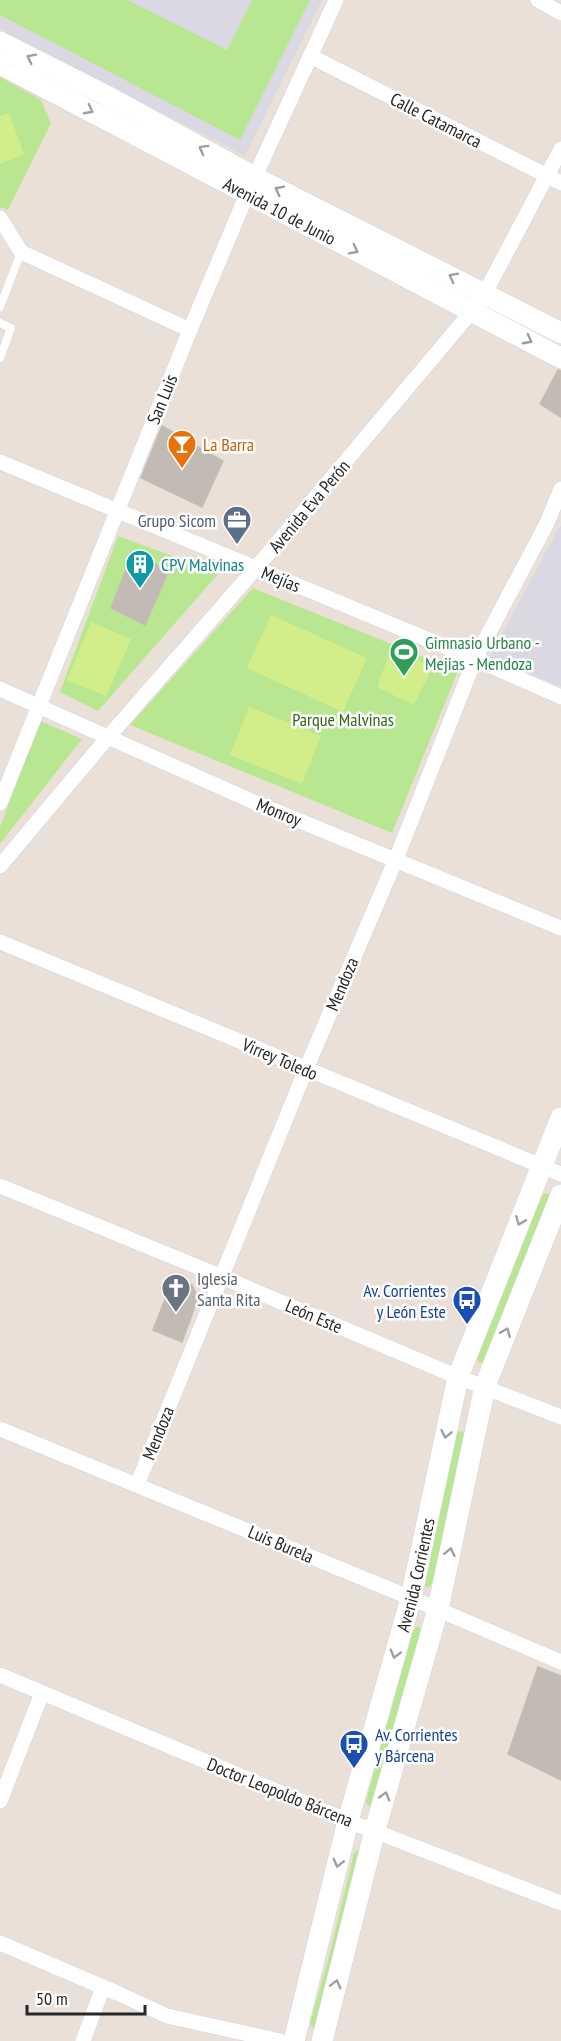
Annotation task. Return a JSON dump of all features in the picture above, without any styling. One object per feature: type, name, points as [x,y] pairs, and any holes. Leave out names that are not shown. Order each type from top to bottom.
[{"type":"street","name":"San Luis","points":[[0,803],[250,186],[336,0]]},
{"type":"street","points":[[538,0],[561,13]]},
{"type":"street","name":"Avenida 10 de Junio","points":[[0,42],[105,96],[250,186],[472,311],[561,358]]},
{"type":"street","name":"Calle Catamarca","points":[[310,56],[555,180]]},
{"type":"street","name":"Avenida 10 de Junio","points":[[0,64],[250,186],[485,293],[561,333]]},
{"type":"street","name":"Avenida Eva Perón","points":[[0,866],[109,736],[256,568],[472,311],[555,180],[561,149]]},
{"type":"street","points":[[0,218],[21,252],[190,330]]},
{"type":"street","name":"Mejías","points":[[0,462],[475,659],[561,697]]},
{"type":"street","name":"Mendoza","points":[[137,1485],[306,1069],[396,859],[475,659],[547,523],[561,489]]},
{"type":"street","name":"Monroy","points":[[0,689],[256,803],[561,928]]},
{"type":"street","name":"Virrey Toledo","points":[[0,942],[561,1174]]},
{"type":"street","name":"Avenida Corrientes","points":[[294,2041],[348,1821],[411,1598],[458,1377],[561,1118]]},
{"type":"street","name":"León Este","points":[[0,1186],[458,1377],[561,1417]]},
{"type":"street","name":"Avenida Corrientes","points":[[322,2041],[375,1830],[438,1610],[484,1386],[561,1196]]},
{"type":"street","name":"Luis Burela","points":[[0,1429],[561,1662]]},
{"type":"street","name":"Doctor Leopoldo Bárcena","points":[[0,1675],[348,1821],[561,1904]]},
{"type":"street","points":[[0,1801],[42,1693]]},
{"type":"street","points":[[0,1944],[167,2016],[280,2041]]},
{"type":"street","points":[[83,2041],[103,1987]]},
{"type":"lane","points":[[0,307],[21,252]]},
{"type":"lane","points":[[0,323],[11,328],[0,358]]},
{"type":"shaded area","points":[[0,0],[322,0],[245,156],[0,29]]},
{"type":"shaded area","points":[[561,526],[561,687],[490,656]]},
{"type":"green space","points":[[0,0],[127,0],[227,50],[252,0],[310,0],[240,140],[0,15]]},
{"type":"green space","points":[[0,77],[41,100],[51,123],[8,210],[0,207]]},
{"type":"green space","points":[[9,113],[24,154],[0,164],[0,116]]},
{"type":"green space","points":[[118,536],[219,573],[98,711],[60,692]]},
{"type":"green space","name":"Parque Malvinas","points":[[253,588],[458,671],[392,833],[130,725]]},
{"type":"green space","points":[[271,615],[367,658],[343,712],[247,668]]},
{"type":"green space","points":[[91,622],[131,639],[106,696],[67,680]]},
{"type":"green space","name":"Gimnasio Urbano - Mejias - Mendoza","points":[[391,649],[433,666],[414,705],[377,687]]},
{"type":"green space","points":[[249,707],[321,736],[302,784],[230,755]]},
{"type":"green space","points":[[40,721],[82,739],[0,844],[0,827]]},
{"type":"green space","points":[[545,1193],[550,1195],[484,1362],[479,1363],[477,1359]]},
{"type":"green space","points":[[459,1431],[464,1435],[432,1584],[428,1588],[424,1585],[456,1434]]},
{"type":"green space","points":[[419,1627],[421,1631],[373,1805],[368,1806],[366,1801],[413,1630]]},
{"type":"green space","points":[[359,1849],[315,2028],[310,2023],[354,1853]]},
{"type":"building","points":[[558,370],[561,371],[561,417],[540,404]]},
{"type":"building","name":"La Barra","points":[[162,426],[223,461],[202,507],[141,478]]},
{"type":"building","name":"CPV Malvinas","points":[[132,555],[169,570],[145,625],[111,608]]},
{"type":"building","name":"Iglesia Santa Rita","points":[[173,1279],[192,1285],[198,1298],[182,1342],[153,1330]]},
{"type":"building","points":[[538,1667],[561,1676],[561,1780],[508,1754]]},
{"type":"place","name":"La Barra","points":[[182,470]]},
{"type":"place","name":"Grupo Sicom","points":[[237,546]]},
{"type":"place","name":"CPV Malvinas","points":[[140,590]]},
{"type":"place","name":"Gimnasio Urbano - Mejias - Mendoza","points":[[404,678]]},
{"type":"place","name":"Iglesia Santa Rita","points":[[176,1314]]},
{"type":"place","name":"Av. Corrientes y León Este","points":[[467,1326]]},
{"type":"place","name":"Av. Corrientes y Bárcena","points":[[354,1770]]}]
